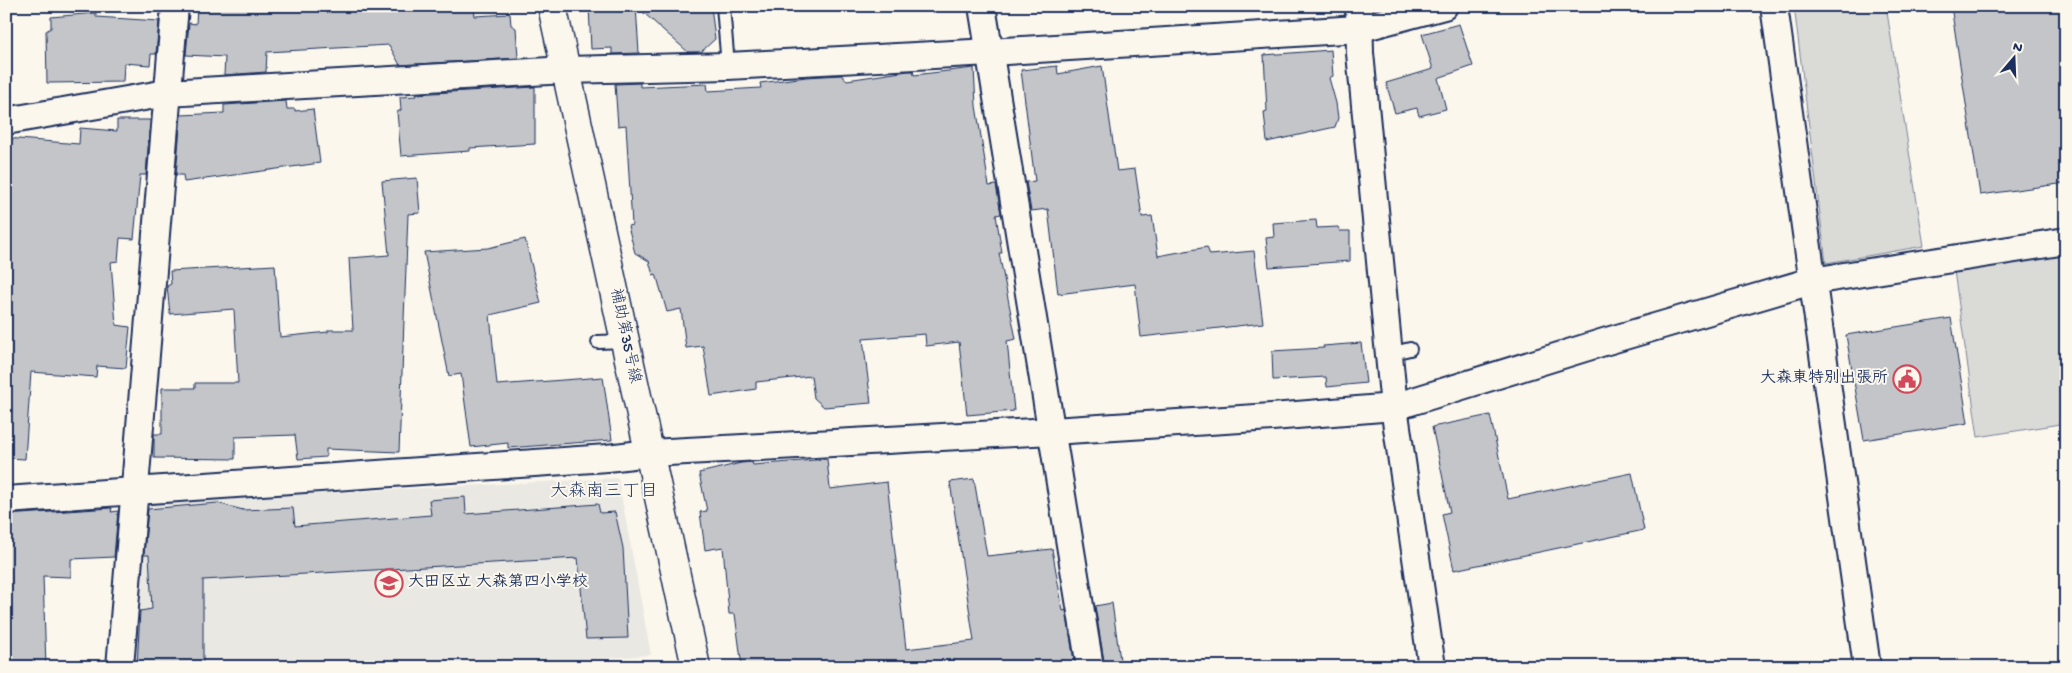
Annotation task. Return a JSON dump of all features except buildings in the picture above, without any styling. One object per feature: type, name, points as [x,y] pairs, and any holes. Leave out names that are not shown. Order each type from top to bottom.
[{"type":"street","points":[[120,667],[175,6]]},
{"type":"street","name":"補助第35号線","points":[[552,6],[696,667]]},
{"type":"street","points":[[982,6],[1052,431],[1057,499],[1090,667]]},
{"type":"street","points":[[6,121],[167,93],[566,70],[728,66],[990,52],[1358,18],[1444,6]]},
{"type":"street","points":[[1774,6],[1867,667]]},
{"type":"street","points":[[1358,18],[1400,352],[1394,407],[1432,667]]},
{"type":"street","points":[[6,500],[607,458],[782,439],[1005,438],[1052,431],[1394,407],[1604,342],[1812,281],[2066,241]]},
{"type":"lane","points":[[723,6],[728,66]]},
{"type":"lane","points":[[598,342],[625,341]]},
{"type":"shaded area","points":[[1794,6],[1886,6],[1924,246],[1826,263]]},
{"type":"shaded area","points":[[2066,254],[2066,423],[1978,437],[1954,271]]},
{"type":"shaded area","name":"大田区立 大森第四小学校","points":[[618,478],[651,655],[520,665],[519,667],[134,667],[146,511],[154,502]]},
{"type":"place","name":"大森東特別出張所","points":[[1907,379]]},
{"type":"place","name":"大田区立 大森第四小学校","points":[[389,583]]},
{"type":"district","name":"大森南三丁目","points":[[604,492]]}]
